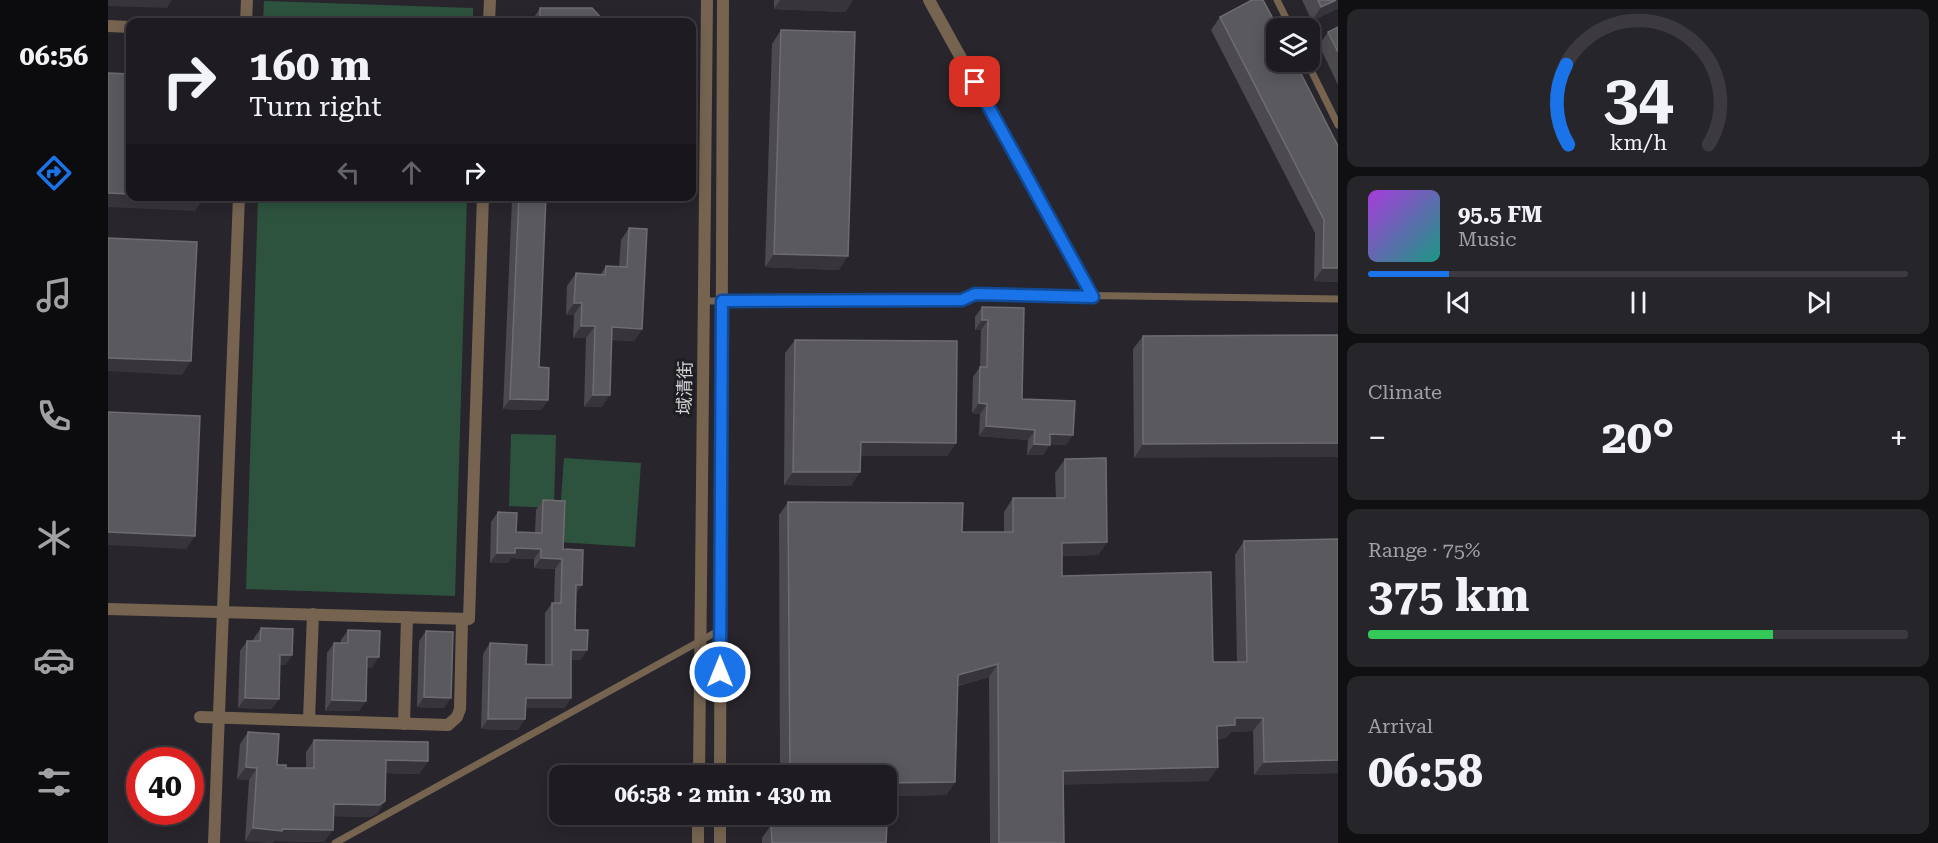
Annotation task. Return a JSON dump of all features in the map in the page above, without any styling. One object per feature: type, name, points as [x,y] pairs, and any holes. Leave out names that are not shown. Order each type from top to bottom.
[{"type":"street","points":[[246,18],[247,0]]},
{"type":"street","points":[[489,18],[490,0]]},
{"type":"street","name":"域清街","points":[[699,765],[707,0]]},
{"type":"street","name":"域清街","points":[[720,765],[723,0]]},
{"type":"street","points":[[929,0],[1093,297]]},
{"type":"street","points":[[108,26],[126,27]]},
{"type":"street","points":[[214,843],[239,201]]},
{"type":"street","points":[[108,609],[469,619],[483,201]]},
{"type":"street","points":[[309,720],[313,615]]},
{"type":"street","points":[[404,724],[407,617]]},
{"type":"street","points":[[200,717],[448,725],[457,717],[460,709],[462,619]]},
{"type":"street","points":[[698,825],[698,843]]},
{"type":"street","points":[[720,825],[720,843]]},
{"type":"lane","points":[[1277,0],[1286,18]]},
{"type":"lane","points":[[1312,72],[1338,124]]},
{"type":"lane","points":[[704,301],[962,300],[975,294],[1338,299]]},
{"type":"lane","points":[[335,843],[720,630]]},
{"type":"green space","points":[[264,1],[473,8],[473,18],[263,18]]},
{"type":"green space","points":[[258,201],[467,201],[455,596],[246,589]]},
{"type":"green space","points":[[511,434],[556,435],[554,508],[509,506]]},
{"type":"green space","points":[[564,458],[641,463],[635,547],[558,542]]},
{"type":"building","points":[[1252,0],[1263,0],[1273,18],[1266,18],[1266,72],[1300,72],[1338,146],[1338,268],[1323,268],[1324,220],[1220,17]]},
{"type":"building","points":[[1318,0],[1336,0],[1321,7]]},
{"type":"building","points":[[540,8],[592,8],[601,18],[540,18]]},
{"type":"building","points":[[1338,27],[1338,52],[1328,32]]},
{"type":"building","points":[[781,30],[855,32],[848,256],[774,254]]},
{"type":"building","points":[[108,73],[126,74],[126,194],[108,193]]},
{"type":"building","points":[[519,201],[546,201],[539,367],[549,368],[548,400],[510,399]]},
{"type":"building","points":[[629,228],[647,229],[642,329],[612,327],[610,395],[593,395],[595,326],[581,326],[582,303],[574,303],[576,273],[605,275],[606,266],[627,267]]},
{"type":"building","points":[[108,238],[197,242],[191,361],[108,358]]},
{"type":"building","points":[[982,307],[1024,308],[1022,399],[1075,401],[1073,435],[1050,434],[1050,445],[1034,444],[1035,430],[986,426],[987,404],[979,403],[980,367],[987,367],[988,320],[982,320]]},
{"type":"building","points":[[1338,335],[1338,443],[1143,444],[1143,336]]},
{"type":"building","points":[[795,340],[957,341],[956,443],[861,442],[860,472],[793,472]]},
{"type":"building","points":[[108,412],[200,416],[195,536],[108,532]]},
{"type":"building","points":[[1106,458],[1107,542],[1062,543],[1062,576],[1211,572],[1213,662],[1247,662],[1244,541],[1338,539],[1338,760],[1264,762],[1263,718],[1235,718],[1235,725],[1217,726],[1218,767],[1063,771],[1064,843],[999,843],[998,664],[958,675],[955,782],[897,783],[897,765],[790,765],[788,502],[963,503],[962,532],[1013,532],[1013,498],[1065,498],[1065,459]]},
{"type":"building","points":[[543,500],[565,501],[563,549],[583,550],[582,585],[576,585],[575,630],[588,630],[587,650],[571,650],[571,698],[526,698],[525,719],[488,719],[490,643],[527,645],[526,664],[552,665],[552,603],[561,603],[562,559],[541,558],[541,549],[515,548],[515,553],[497,553],[498,512],[517,513],[516,532],[542,533]]},
{"type":"building","points":[[261,628],[293,629],[292,655],[280,655],[279,699],[245,698],[247,641],[260,641]]},
{"type":"building","points":[[348,630],[380,631],[379,657],[367,657],[366,701],[332,700],[334,643],[348,643]]},
{"type":"building","points":[[426,631],[453,632],[451,698],[424,697]]},
{"type":"building","points":[[248,732],[279,734],[277,765],[286,765],[286,768],[314,768],[314,740],[428,742],[428,761],[386,760],[385,801],[379,805],[334,804],[333,830],[282,829],[282,831],[253,828],[257,768],[246,767]]},
{"type":"building","points":[[771,825],[887,825],[886,843],[772,843]]},
{"type":"route","points":[[720,672],[722,301],[962,300],[975,294],[1093,297],[975,82]]}]
